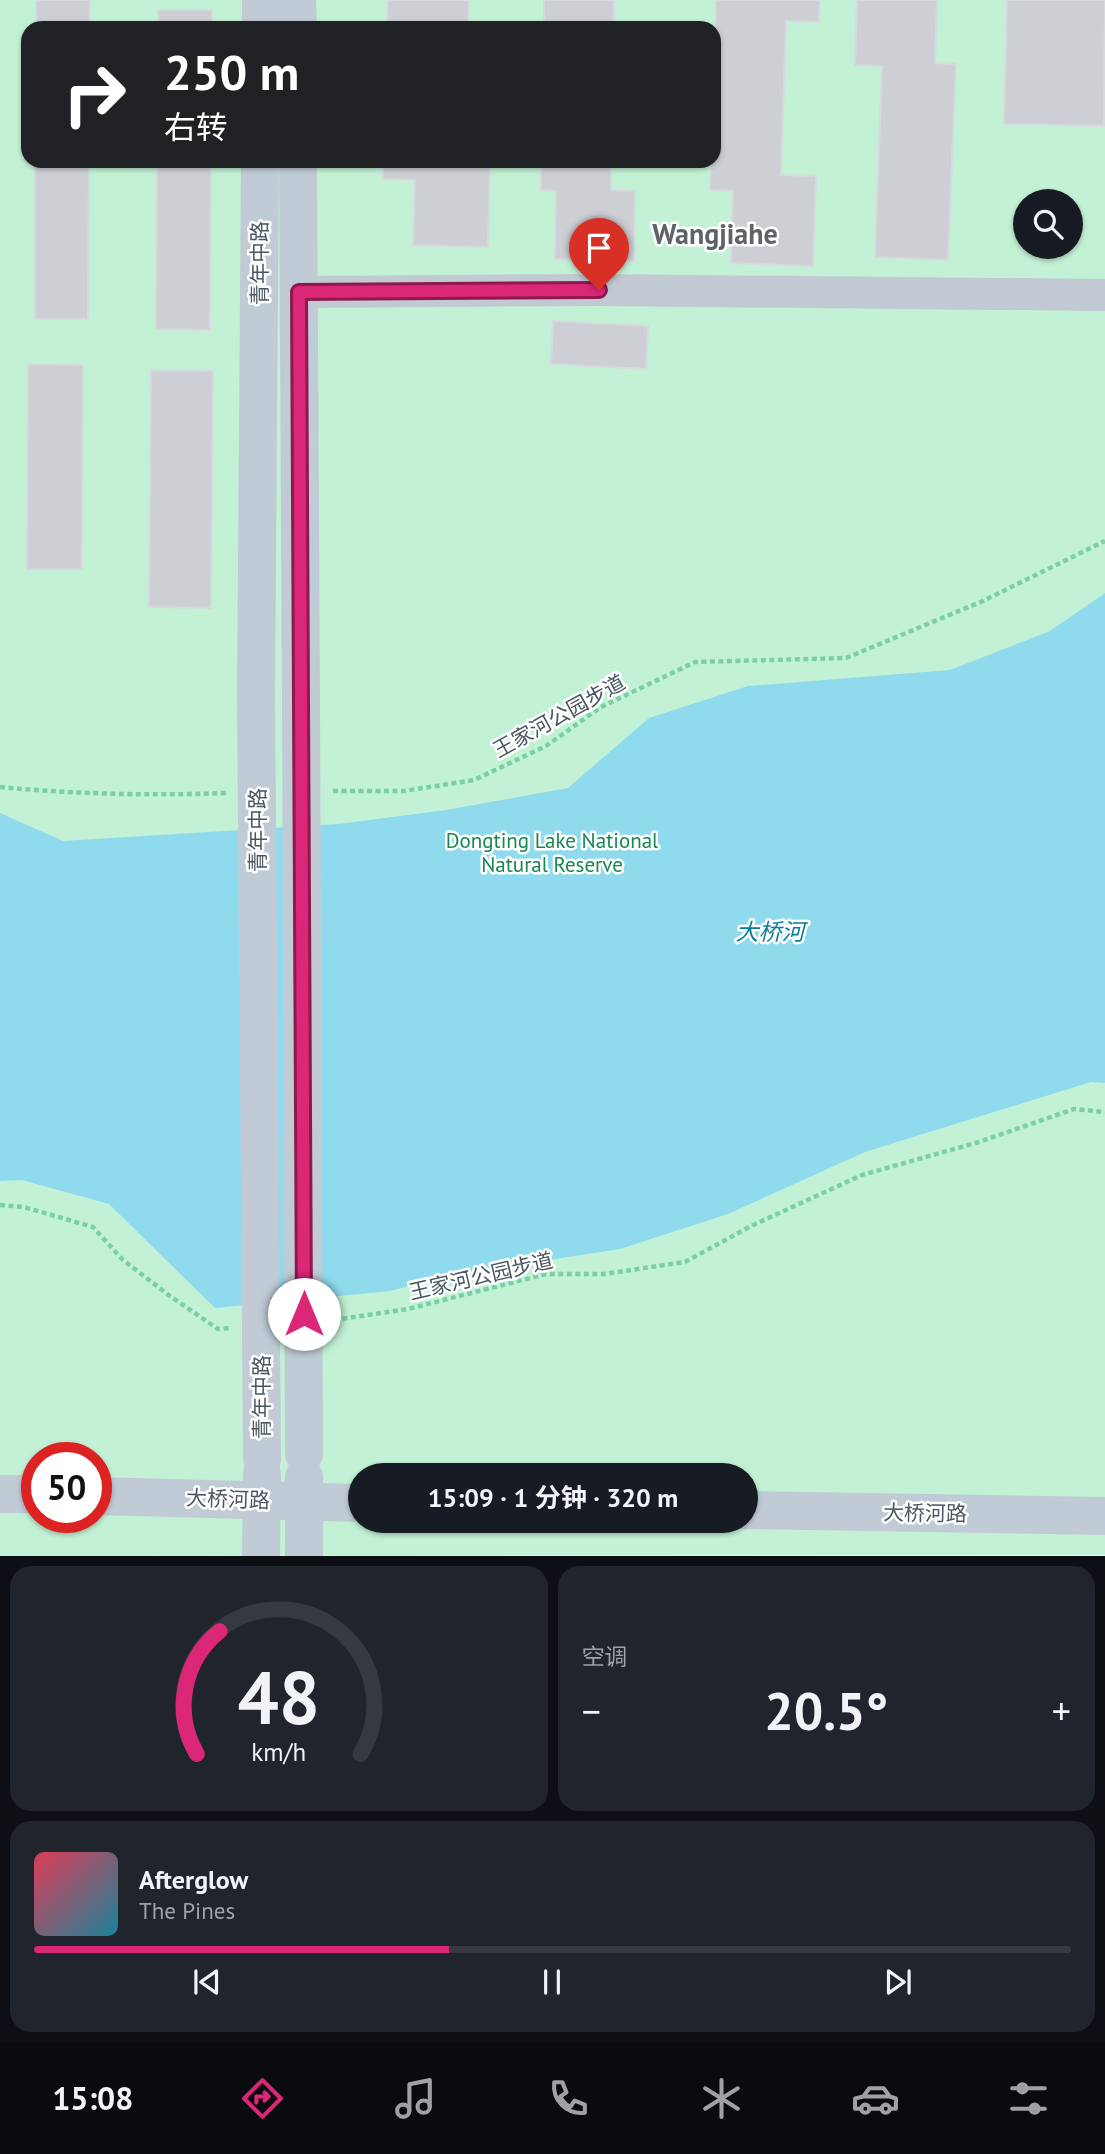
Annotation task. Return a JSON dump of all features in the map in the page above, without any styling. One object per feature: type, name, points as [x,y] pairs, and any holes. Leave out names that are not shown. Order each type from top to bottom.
[{"type":"main road","points":[[261,0],[261,21]]},
{"type":"main road","points":[[298,0],[298,21]]},
{"type":"main road","name":"青年中路","points":[[260,168],[256,696],[261,1556]]},
{"type":"main road","points":[[298,168],[304,1556]]},
{"type":"main road","points":[[0,1494],[21,1494]]},
{"type":"main road","name":"大桥河路","points":[[112,1496],[348,1503]]},
{"type":"main road","name":"大桥河路","points":[[758,1510],[1105,1516]]},
{"type":"street","points":[[299,292],[613,290],[1105,295]]},
{"type":"path","name":"王家河公园步道","points":[[326,791],[404,791],[474,780],[546,746],[601,707],[695,662],[846,658],[984,601],[1105,541]]},
{"type":"path","points":[[0,787],[94,792],[236,793]]},
{"type":"path","name":"王家河公园步道","points":[[324,1320],[408,1309],[546,1274],[604,1274],[685,1262],[751,1226],[862,1175],[979,1142],[1074,1109],[1105,1112]]},
{"type":"path","points":[[0,1205],[24,1207],[93,1227],[123,1260],[218,1329],[244,1326]]},
{"type":"green space","name":"Dongting Lake National Natural Reserve","points":[[0,0],[1105,0],[1105,1555],[0,1556]]},
{"type":"water","name":"大桥河","points":[[1105,593],[1105,1083],[1091,1082],[865,1152],[728,1214],[620,1249],[450,1275],[390,1291],[215,1308],[109,1204],[22,1180],[0,1181],[0,813],[63,841],[339,824],[446,810],[568,788],[649,718],[748,686],[950,670],[1050,631]]},
{"type":"building","points":[[36,0],[90,0],[90,21],[36,21]]},
{"type":"building","points":[[388,0],[469,0],[468,21],[387,21]]},
{"type":"building","points":[[544,0],[614,0],[614,21],[544,21]]},
{"type":"building","points":[[716,0],[820,0],[819,22],[786,21],[781,175],[816,176],[813,266],[731,263],[733,191],[710,190],[711,168],[721,168],[721,21],[716,21]]},
{"type":"building","points":[[857,0],[937,0],[935,63],[956,64],[948,260],[875,257],[882,66],[855,65]]},
{"type":"building","points":[[1007,0],[1105,0],[1104,126],[1004,124]]},
{"type":"building","points":[[158,10],[212,10],[212,21],[158,21]]},
{"type":"building","points":[[35,168],[89,168],[88,319],[35,319]]},
{"type":"building","points":[[157,168],[211,168],[210,330],[156,329]]},
{"type":"building","points":[[383,168],[490,168],[488,247],[413,245],[415,180],[383,179]]},
{"type":"building","points":[[541,168],[611,168],[611,190],[635,191],[634,261],[555,259],[556,191],[541,190]]},
{"type":"building","points":[[553,321],[648,326],[646,369],[551,364]]},
{"type":"building","points":[[28,364],[83,365],[82,569],[27,569]]},
{"type":"building","points":[[151,370],[213,371],[211,608],[149,607]]},
{"type":"district","name":"Wangjiahe","points":[[715,233]]},
{"type":"route","points":[[304,1314],[299,292],[599,290]]}]
